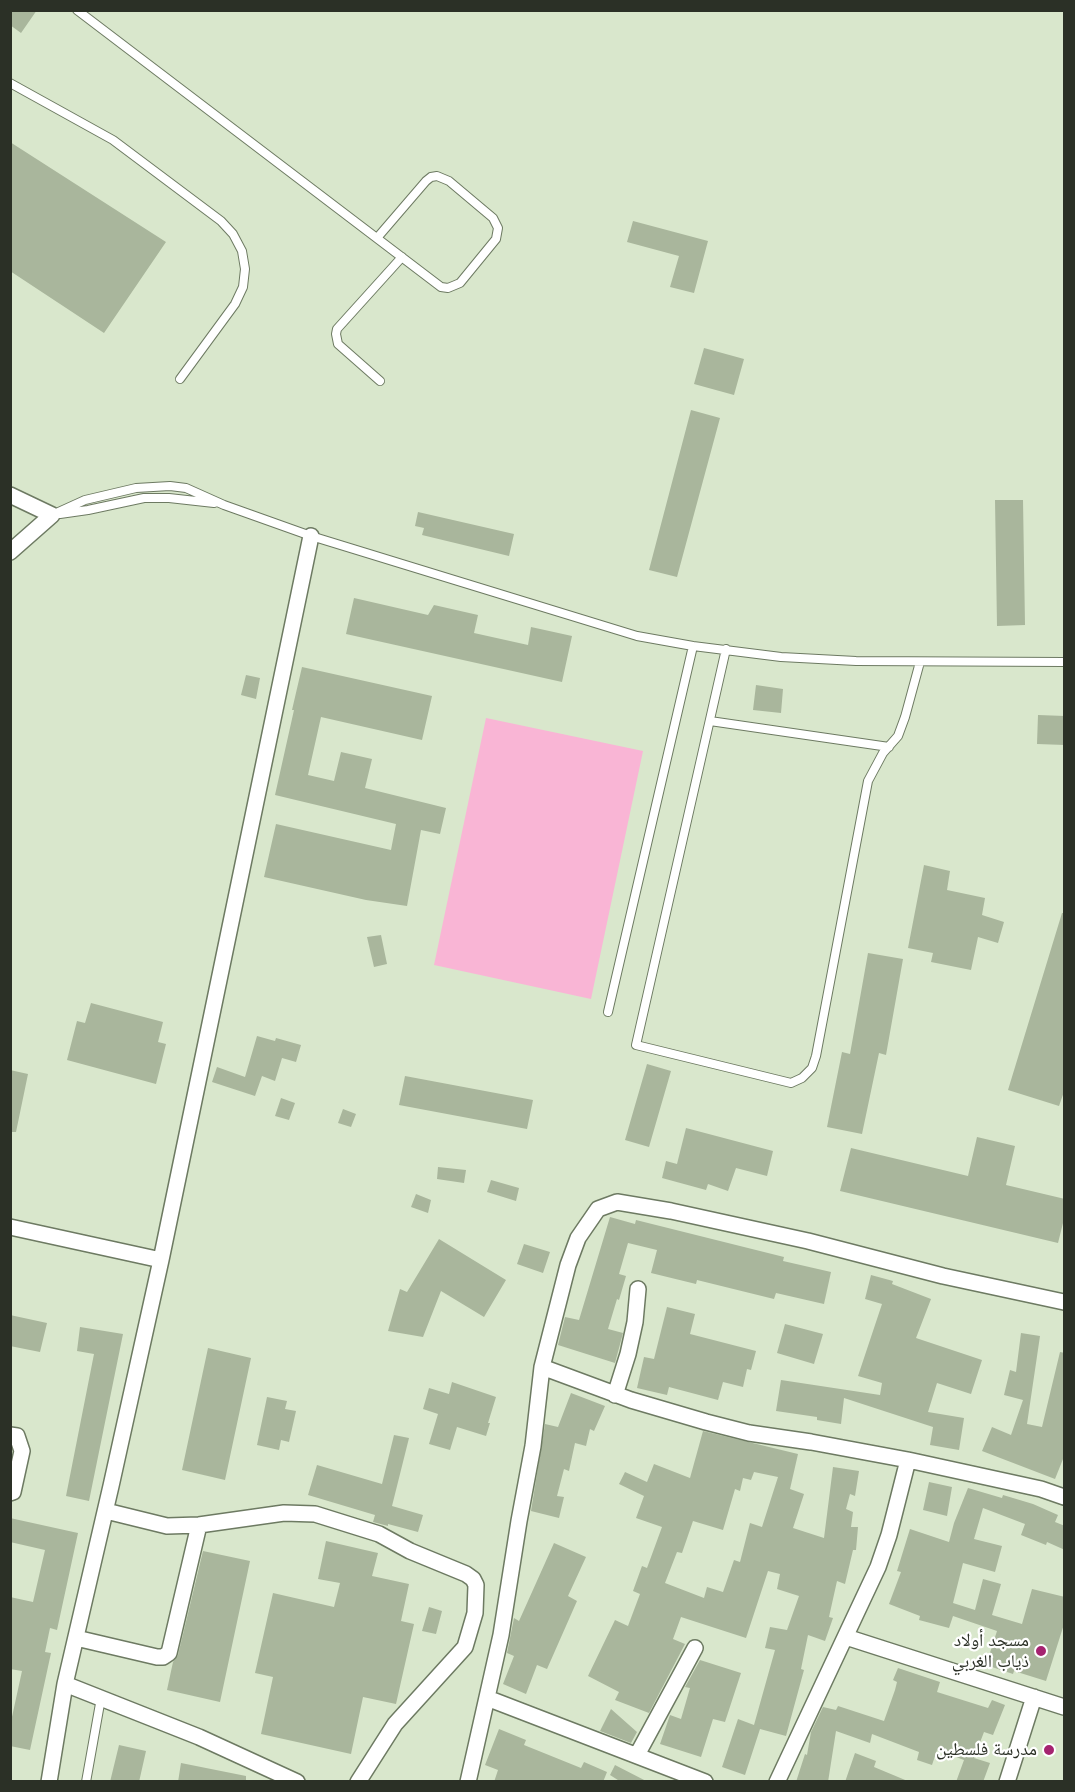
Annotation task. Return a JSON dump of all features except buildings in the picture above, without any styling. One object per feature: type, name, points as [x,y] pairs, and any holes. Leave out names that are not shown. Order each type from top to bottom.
[{"type":"street","points":[[10,495],[52,515],[10,552]]},
{"type":"street","points":[[49,1782],[65,1684],[161,1260],[311,536]]},
{"type":"street","points":[[468,1782],[501,1635],[533,1446],[542,1367],[558,1300],[578,1238],[598,1209],[617,1202],[671,1211],[808,1241],[943,1276],[1065,1302]]},
{"type":"street","points":[[10,1227],[161,1260]]},
{"type":"street","points":[[615,1395],[635,1323],[638,1289]]},
{"type":"street","points":[[542,1367],[615,1395],[696,1420],[749,1433],[908,1460],[1065,1497]]},
{"type":"street","points":[[10,1435],[17,1436],[22,1451],[13,1492],[10,1493]]},
{"type":"street","points":[[777,1782],[878,1567],[908,1460]]},
{"type":"street","points":[[105,1511],[167,1526],[199,1525],[284,1514],[315,1514],[379,1534],[410,1551],[473,1579],[476,1585],[475,1613],[465,1647],[395,1724],[358,1782]]},
{"type":"street","points":[[76,1638],[157,1657],[163,1657],[169,1653],[199,1525]]},
{"type":"street","points":[[846,1637],[1065,1707]]},
{"type":"street","points":[[638,1755],[694,1648]]},
{"type":"street","points":[[65,1684],[199,1737],[271,1776],[297,1782]]},
{"type":"street","points":[[1007,1782],[1034,1697]]},
{"type":"street","points":[[487,1698],[705,1782]]},
{"type":"lane","points":[[77,10],[441,287],[448,288],[460,283],[496,239],[498,228],[493,218],[449,181],[437,176],[426,181],[377,238]]},
{"type":"lane","points":[[10,83],[113,140],[221,221],[233,234],[242,251],[245,269],[243,287],[235,304],[180,379]]},
{"type":"lane","points":[[380,381],[338,344],[336,334],[402,257]]},
{"type":"lane","points":[[52,515],[92,498],[136,488],[170,486],[186,488],[224,505],[311,536],[637,636],[693,646],[781,657],[856,661],[1065,662]]},
{"type":"lane","points":[[52,515],[144,498],[169,498],[224,505]]},
{"type":"lane","points":[[608,1012],[693,646]]},
{"type":"lane","points":[[726,649],[636,1045],[790,1083],[802,1078],[812,1068],[816,1056],[868,781],[883,753],[898,736],[920,662]]},
{"type":"lane","points":[[710,721],[889,747]]},
{"type":"lane","points":[[86,1782],[102,1697]]},
{"type":"shaded area","points":[[486,718],[643,751],[591,999],[434,965]]},
{"type":"place","name":"مسجد أولاد ذياب الغربي","points":[[1041,1651]]},
{"type":"place","name":"مدرسة فلسطين","points":[[1049,1750]]}]
